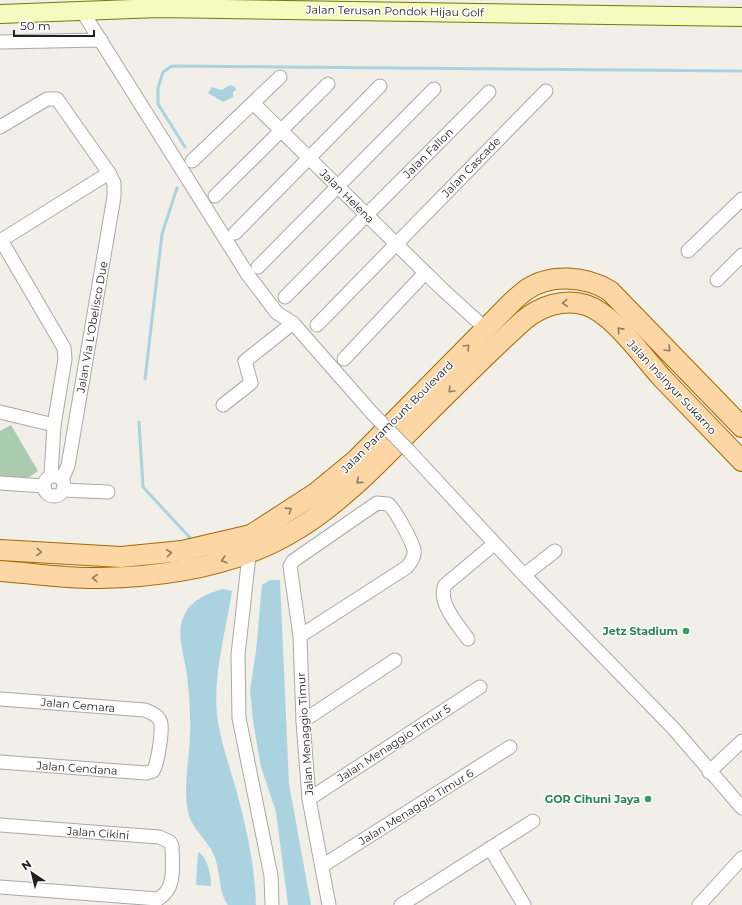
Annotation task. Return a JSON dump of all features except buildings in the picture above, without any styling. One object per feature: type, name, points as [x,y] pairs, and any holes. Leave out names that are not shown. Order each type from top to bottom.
[{"type":"main road","name":"Jalan Terusan Pondok Hijau Golf","points":[[0,14],[159,8],[742,17]]},
{"type":"main road","name":"Jalan Paramount Boulevard","points":[[0,571],[98,578],[163,573],[210,564],[250,543],[316,493],[356,460],[486,329],[527,290],[553,280],[569,279],[598,284],[610,291],[631,311]]},
{"type":"main road","name":"Jalan Paramount Boulevard","points":[[0,550],[121,558],[250,543],[290,534],[338,499],[376,466],[509,333],[534,312],[553,304],[575,303],[586,305],[602,313]]},
{"type":"main road","name":"Jalan Insinyur Sukarno","points":[[631,311],[742,427]]},
{"type":"main road","name":"Jalan Insinyur Sukarno","points":[[602,313],[612,321],[663,379],[742,461]]},
{"type":"street","points":[[82,11],[248,275],[277,313],[293,323],[372,414],[524,576],[674,729],[709,772],[742,808]]},
{"type":"street","points":[[0,42],[101,40]]},
{"type":"street","points":[[192,161],[280,77]]},
{"type":"street","points":[[215,196],[328,84]]},
{"type":"street","points":[[235,233],[380,86]]},
{"type":"street","points":[[258,267],[434,89]]},
{"type":"street","name":"Jalan Cascade","points":[[317,325],[546,91]]},
{"type":"street","name":"Jalan Fallon","points":[[285,297],[489,92]]},
{"type":"street","name":"Jalan Via L'Obelisco Due","points":[[0,127],[47,99],[57,99],[109,173],[114,183],[114,197],[68,466],[55,483]]},
{"type":"street","name":"Jalan Helena","points":[[252,103],[425,273],[486,329]]},
{"type":"street","name":"Jalan Via L'Obelisco Due","points":[[55,483],[54,425],[65,359],[64,348],[1,241],[109,173]]},
{"type":"street","points":[[688,251],[742,199]]},
{"type":"street","points":[[717,280],[742,255]]},
{"type":"street","points":[[344,359],[425,273]]},
{"type":"street","points":[[223,405],[251,382],[245,361],[293,323]]},
{"type":"street","points":[[0,412],[54,425]]},
{"type":"street","points":[[726,444],[742,427]]},
{"type":"street","points":[[0,483],[55,483],[108,492]]},
{"type":"street","name":"Jalan Menaggio Timur","points":[[300,636],[407,567],[413,558],[414,549],[390,506],[381,502],[291,562],[290,569],[300,636],[303,721],[309,799],[329,905]]},
{"type":"street","points":[[250,543],[238,655],[239,718],[271,876],[272,905]]},
{"type":"street","points":[[468,639],[444,603],[442,591],[445,585],[494,544]]},
{"type":"street","points":[[524,576],[555,552]]},
{"type":"street","points":[[303,721],[395,660]]},
{"type":"street","name":"Jalan Menaggio Timur 5","points":[[309,799],[480,687]]},
{"type":"street","name":"Jalan Cemara","points":[[0,699],[145,710],[155,714],[161,723],[157,765],[153,771]]},
{"type":"street","points":[[709,772],[742,740]]},
{"type":"street","name":"Jalan Menaggio Timur 6","points":[[322,866],[510,747]]},
{"type":"street","name":"Jalan Cendana","points":[[0,762],[146,773],[153,771]]},
{"type":"street","points":[[401,905],[532,821]]},
{"type":"street","name":"Jalan Cikini","points":[[0,825],[162,838],[170,842],[172,846],[172,867],[169,890],[158,899],[0,887]]},
{"type":"street","points":[[490,848],[524,905]]},
{"type":"street","points":[[699,905],[742,858]]},
{"type":"green space","points":[[11,425],[38,471],[25,480],[0,477],[0,431]]},
{"type":"water","points":[[230,85],[235,87],[236,90],[233,92],[233,97],[223,102],[208,93],[212,87],[222,90]]},
{"type":"water","points":[[270,580],[280,580],[289,784],[311,905],[288,905],[276,812],[261,767],[253,721],[250,690],[256,651],[262,585]]},
{"type":"water","points":[[223,589],[232,591],[218,668],[216,699],[217,714],[222,740],[246,827],[254,874],[256,905],[228,905],[221,887],[216,859],[192,823],[188,812],[187,803],[186,784],[190,736],[190,713],[187,675],[180,632],[181,625],[186,612],[194,602],[211,593]]},
{"type":"water","points":[[198,852],[207,862],[210,872],[211,886],[196,885]]},
{"type":"waterway","points":[[185,147],[158,104],[158,88],[163,72],[172,66],[742,71]]},
{"type":"waterway","points":[[145,379],[162,234],[177,188]]},
{"type":"waterway","points":[[139,422],[143,487],[193,541]]},
{"type":"place","name":"Jetz Stadium","points":[[686,631]]},
{"type":"place","name":"GOR Cihuni Jaya","points":[[648,799]]}]
